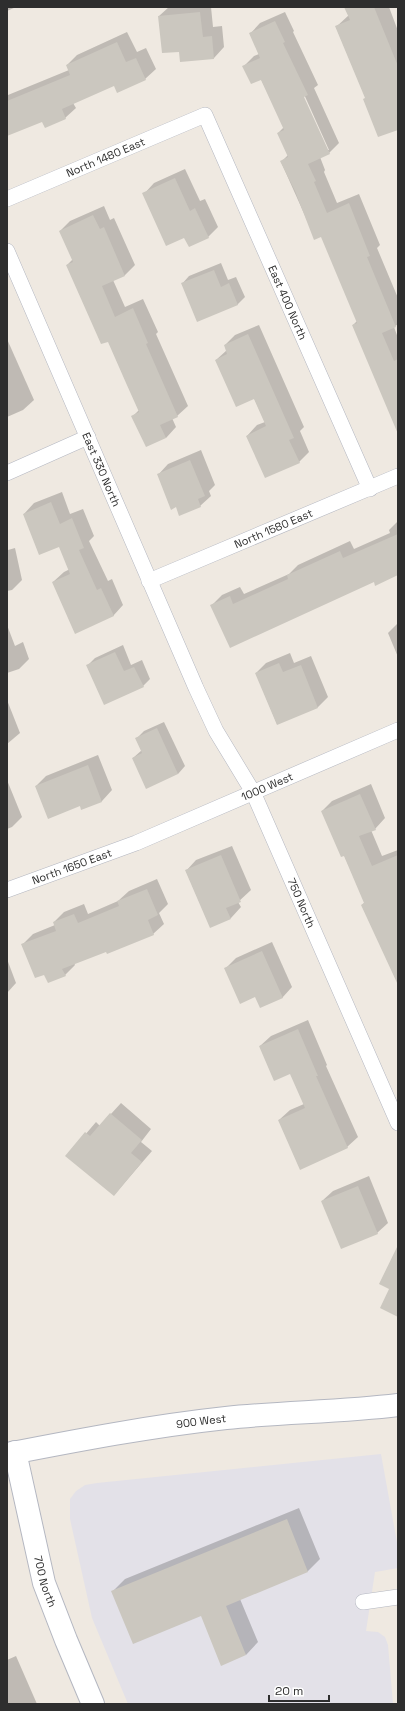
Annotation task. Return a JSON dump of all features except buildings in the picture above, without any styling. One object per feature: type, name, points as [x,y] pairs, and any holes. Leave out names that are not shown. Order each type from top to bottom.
[{"type":"street","name":"North 1480 East","points":[[7,200],[205,115]]},
{"type":"street","name":"East 400 North","points":[[205,115],[370,489]]},
{"type":"street","name":"East 330 North","points":[[7,251],[196,688]]},
{"type":"street","points":[[7,473],[88,437]]},
{"type":"street","name":"North 1580 East","points":[[149,581],[398,476]]},
{"type":"street","name":"750 North","points":[[196,688],[216,731],[253,792],[398,1123]]},
{"type":"street","name":"1000 West","points":[[136,843],[398,730]]},
{"type":"street","name":"North 1650 East","points":[[7,890],[136,843]]},
{"type":"street","name":"900 West","points":[[11,1453],[103,1436],[224,1418],[350,1410],[398,1405]]},
{"type":"street","name":"700 North","points":[[11,1453],[44,1583],[93,1704]]},
{"type":"street","points":[[363,1602],[398,1598]]},
{"type":"shaded area","points":[[381,1454],[398,1548],[398,1568],[375,1572],[366,1631],[378,1632],[385,1637],[388,1645],[393,1704],[128,1704],[92,1618],[70,1519],[70,1499],[76,1491],[85,1485],[97,1483]]}]
